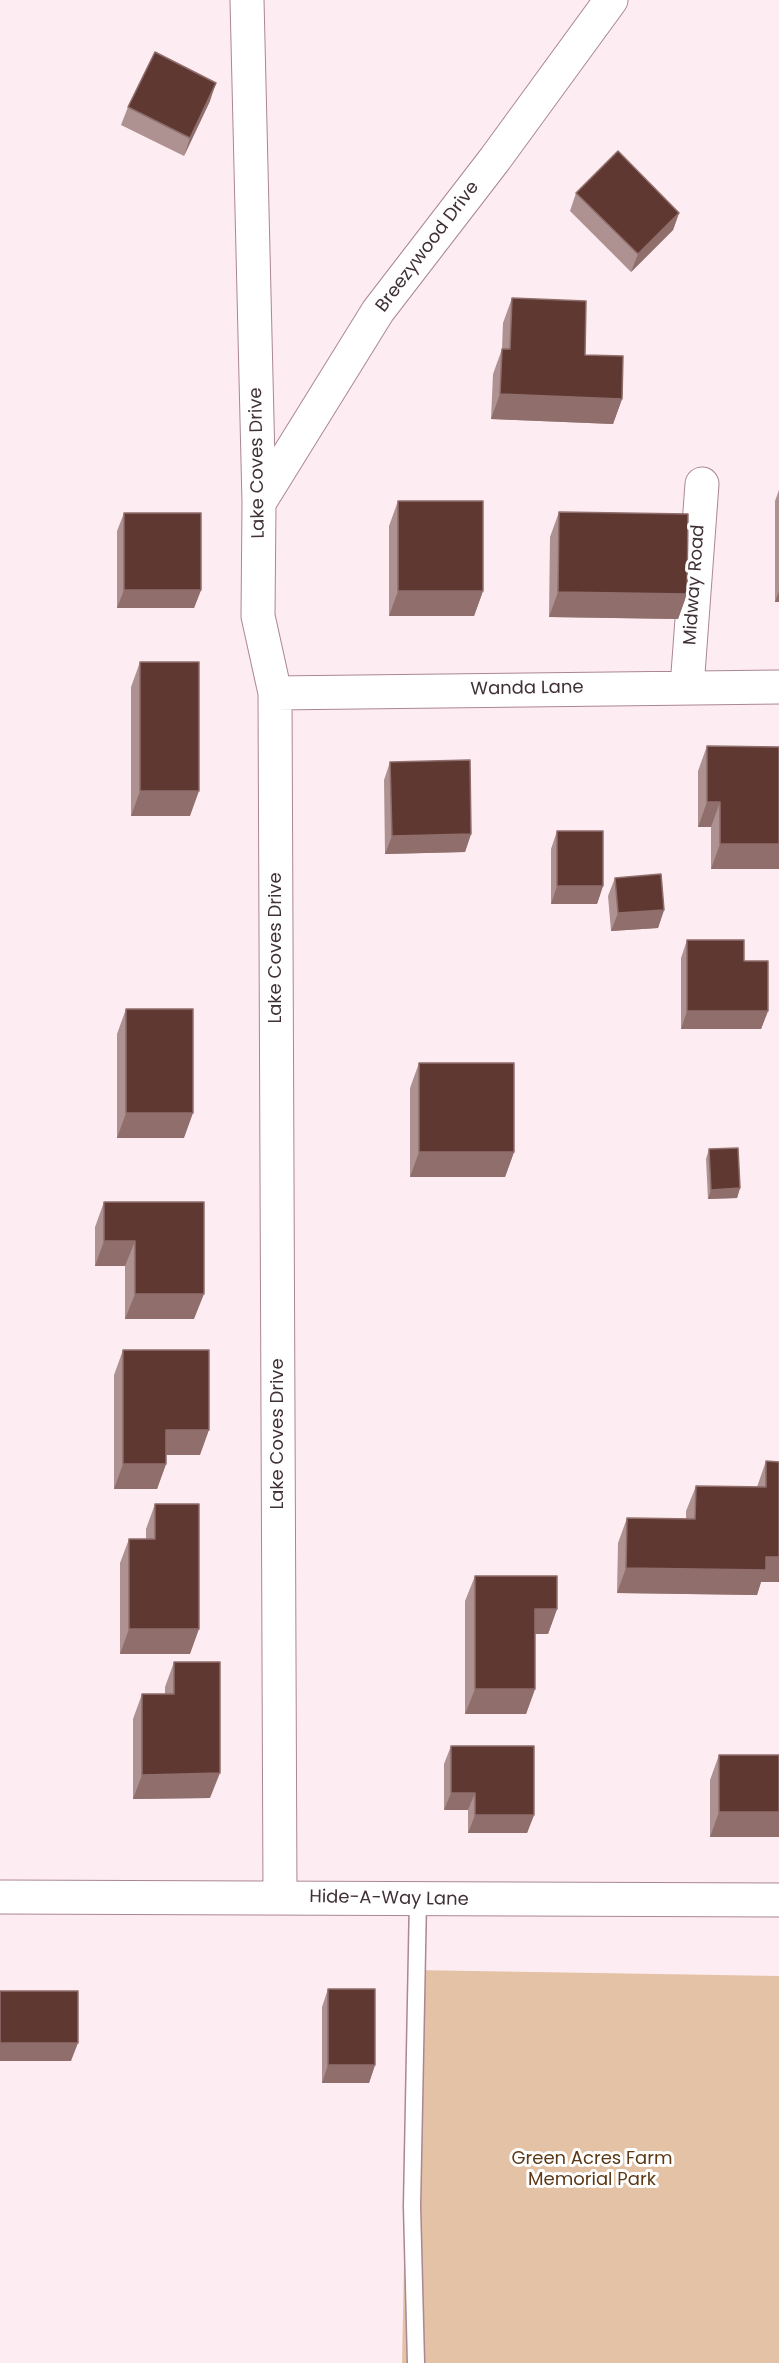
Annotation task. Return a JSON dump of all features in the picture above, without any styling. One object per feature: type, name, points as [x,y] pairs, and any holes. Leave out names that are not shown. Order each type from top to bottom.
[{"type":"street","name":"Lake Coves Drive","points":[[247,0],[259,503],[258,616],[275,693],[280,1897]]},
{"type":"street","name":"Breezywood Drive","points":[[259,503],[378,310],[495,159],[611,0]]},
{"type":"street","name":"Midway Road","points":[[687,687],[702,484]]},
{"type":"street","name":"Wanda Lane","points":[[275,693],[779,687]]},
{"type":"street","name":"Hide-A-Way Lane","points":[[0,1897],[779,1900]]},
{"type":"lane","points":[[416,2363],[412,2206],[418,1899]]},
{"type":"green space","name":"Green Acres Farm Memorial Park","points":[[410,1970],[779,1976],[779,2363],[402,2363]]},
{"type":"building","points":[[155,52],[216,83],[190,138],[128,107]]},
{"type":"building","points":[[618,151],[679,213],[638,254],[576,193]]},
{"type":"building","points":[[512,298],[586,301],[585,355],[623,356],[622,399],[500,394],[502,349],[510,349]]},
{"type":"building","points":[[398,501],[483,501],[483,591],[398,591]]},
{"type":"building","points":[[559,512],[688,514],[687,594],[558,592]]},
{"type":"building","points":[[124,513],[201,513],[201,590],[124,590]]},
{"type":"building","points":[[140,662],[199,662],[199,791],[140,791]]},
{"type":"building","points":[[707,746],[779,747],[779,844],[720,844],[720,802],[707,802]]},
{"type":"building","points":[[470,760],[471,834],[392,836],[390,762]]},
{"type":"building","points":[[557,831],[603,831],[603,886],[557,886]]},
{"type":"building","points":[[661,874],[664,910],[618,913],[615,878]]},
{"type":"building","points":[[687,940],[744,940],[744,961],[768,961],[768,1011],[687,1011]]},
{"type":"building","points":[[126,1009],[193,1009],[193,1113],[126,1113]]},
{"type":"building","points":[[419,1063],[514,1063],[514,1152],[419,1152]]},
{"type":"building","points":[[738,1148],[740,1188],[711,1190],[709,1149]]},
{"type":"building","points":[[104,1202],[204,1202],[204,1294],[135,1294],[135,1241],[104,1241]]},
{"type":"building","points":[[123,1350],[209,1350],[209,1430],[166,1430],[166,1464],[123,1464]]},
{"type":"building","points":[[766,1461],[779,1462],[779,1557],[766,1557],[766,1570],[626,1568],[627,1518],[695,1519],[696,1486],[766,1487]]},
{"type":"building","points":[[155,1504],[199,1504],[199,1629],[129,1629],[129,1539],[155,1539]]},
{"type":"building","points":[[475,1576],[557,1576],[557,1609],[535,1609],[535,1689],[475,1689]]},
{"type":"building","points":[[174,1662],[220,1662],[220,1773],[142,1775],[142,1694],[174,1694]]},
{"type":"building","points":[[451,1746],[534,1746],[534,1815],[475,1815],[475,1793],[451,1793]]},
{"type":"building","points":[[719,1755],[779,1755],[779,1812],[719,1812]]},
{"type":"building","points":[[328,1989],[375,1989],[375,2065],[328,2065]]},
{"type":"building","points":[[0,1991],[78,1991],[78,2043],[0,2043]]}]
